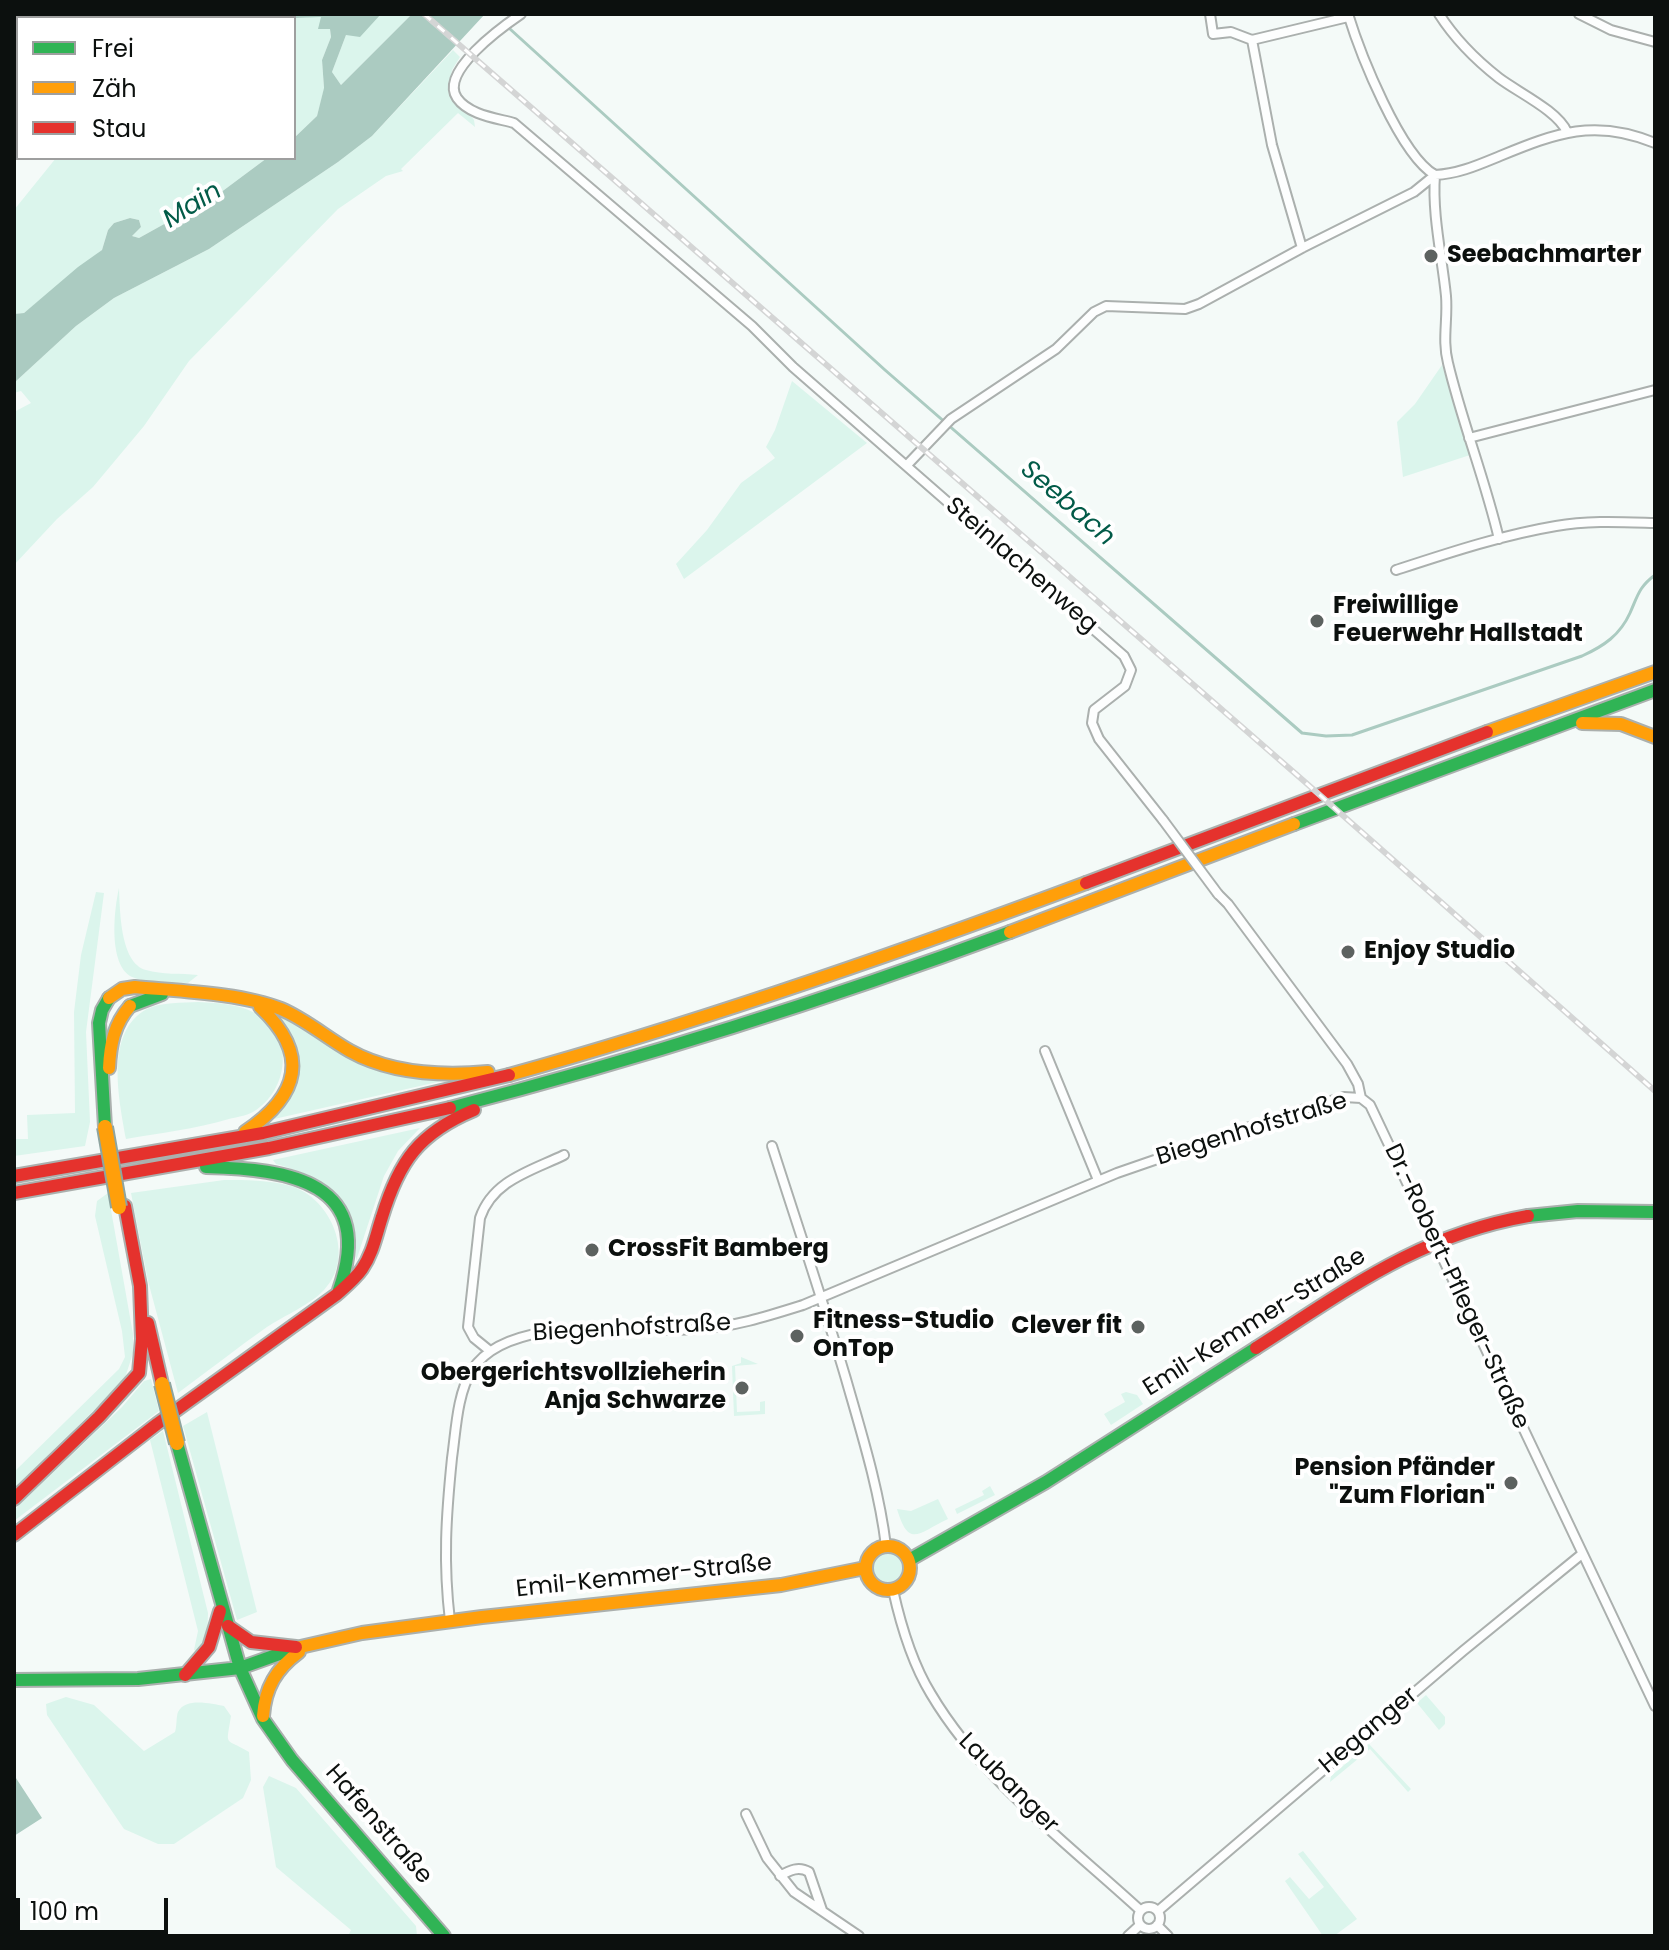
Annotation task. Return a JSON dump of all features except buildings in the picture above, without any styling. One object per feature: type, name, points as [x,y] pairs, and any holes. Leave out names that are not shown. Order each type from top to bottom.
[{"type":"main road","points":[[14,1176],[233,1139],[352,1114],[526,1070],[668,1029],[833,975],[1519,719],[1655,672]]},
{"type":"main road","points":[[14,1193],[177,1167],[356,1130],[535,1085],[674,1045],[844,990],[1099,900],[1655,690]]},
{"type":"main road","points":[[1560,725],[1589,722],[1621,724],[1655,737]]},
{"type":"main road","points":[[14,1499],[99,1417],[139,1373],[142,1362],[140,1286],[122,1206],[109,1126],[99,1023],[109,998],[122,989],[135,987],[226,996],[281,1009],[354,1053],[400,1069],[455,1075],[526,1070]]},
{"type":"main road","points":[[109,1126],[109,1053],[122,1014],[146,998],[171,992]]},
{"type":"main road","points":[[233,1139],[272,1112],[283,1099],[292,1077],[293,1061],[286,1034],[277,1021],[253,1001]]},
{"type":"main road","points":[[14,1535],[157,1424],[336,1295],[359,1273],[369,1256],[396,1175],[421,1139],[461,1114],[535,1085]]},
{"type":"main road","points":[[177,1167],[267,1170],[287,1174],[323,1192],[342,1216],[348,1233],[348,1263],[336,1295]]},
{"type":"main road","name":"Emil-Kemmer-Straße","points":[[909,1560],[1054,1476],[1418,1248],[1487,1225],[1539,1214],[1596,1210],[1655,1212]]},
{"type":"main road","name":"Hafenstraße","points":[[140,1286],[177,1443],[221,1604],[240,1668],[263,1719],[279,1743],[444,1936]]},
{"type":"main road","points":[[886,1546],[900,1549],[909,1560],[909,1576],[901,1587],[893,1590],[875,1587],[868,1578],[865,1568],[872,1553],[886,1546]]},
{"type":"main road","name":"Emil-Kemmer-Straße","points":[[305,1646],[362,1633],[450,1621],[781,1585],[865,1568]]},
{"type":"main road","points":[[184,1675],[198,1664],[210,1648],[221,1604]]},
{"type":"main road","points":[[227,1625],[251,1642],[305,1646]]},
{"type":"main road","points":[[14,1680],[64,1682],[184,1675],[240,1668],[305,1646]]},
{"type":"main road","points":[[263,1719],[267,1687],[276,1670],[305,1646]]},
{"type":"street","name":"Steinlachenweg","points":[[521,14],[494,33],[464,64],[455,77],[456,97],[477,112],[514,123],[752,326],[793,367],[1117,649],[1131,670]]},
{"type":"street","points":[[1210,14],[1213,34],[1231,32],[1252,40],[1348,15],[1370,72],[1396,126],[1417,161],[1435,175],[1465,170],[1567,132],[1605,130],[1655,143]]},
{"type":"street","points":[[1439,14],[1473,56],[1518,92],[1555,115],[1567,132]]},
{"type":"street","points":[[1579,14],[1611,30],[1655,42]]},
{"type":"street","points":[[1252,40],[1272,145],[1302,248]]},
{"type":"street","points":[[907,465],[951,419],[1056,349],[1086,319],[1106,306],[1185,309],[1211,299],[1302,248],[1414,192],[1435,175]]},
{"type":"street","points":[[1435,175],[1446,300],[1445,350],[1469,438],[1487,488],[1499,539]]},
{"type":"street","points":[[1469,438],[1655,390]]},
{"type":"street","points":[[1396,570],[1558,525],[1655,523]]},
{"type":"street","name":"Dr.-Robert-Pfleger-Straße","points":[[1131,670],[1125,686],[1094,710],[1092,723],[1099,739],[1228,904],[1347,1064],[1358,1084],[1361,1098],[1370,1105],[1436,1241],[1655,1706]]},
{"type":"street","points":[[1045,1051],[1098,1180]]},
{"type":"street","name":"Biegenhofstraße","points":[[490,1351],[511,1339],[545,1332],[680,1330],[762,1318],[822,1297],[1098,1180],[1276,1118],[1344,1097],[1361,1098]]},
{"type":"street","points":[[772,1146],[822,1297],[875,1477],[886,1546]]},
{"type":"street","points":[[450,1621],[444,1550],[455,1432],[468,1378],[473,1367],[490,1351],[474,1338],[468,1327],[480,1218],[498,1187],[564,1155]]},
{"type":"street","name":"Heganger","points":[[1158,1911],[1463,1651],[1582,1554]]},
{"type":"street","name":"Laubanger","points":[[893,1590],[905,1636],[922,1677],[963,1742],[1002,1783],[1140,1910]]},
{"type":"street","points":[[746,1814],[767,1858],[794,1892],[859,1936]]},
{"type":"street","points":[[780,1876],[790,1870],[804,1868],[809,1872],[823,1911]]},
{"type":"street","points":[[1147,1906],[1158,1911],[1160,1920],[1157,1925],[1147,1929],[1140,1925],[1137,1916],[1140,1910],[1147,1906]]},
{"type":"street","points":[[1128,1936],[1140,1925]]},
{"type":"street","points":[[1157,1925],[1168,1936]]},
{"type":"shaded area","points":[[14,14],[106,14],[16,16],[14,147]]},
{"type":"shaded area","points":[[294,14],[295,16],[160,16]]},
{"type":"shaded area","points":[[381,14],[412,14],[341,85],[332,72],[346,35]]},
{"type":"shaded area","points":[[381,14],[360,37],[346,35],[332,72],[341,85],[412,14],[485,14],[372,136],[209,249],[114,298],[76,326],[14,383],[14,314],[24,313],[102,250],[108,230],[114,223],[130,218],[139,220],[141,227],[132,236],[139,238],[220,193],[264,160],[296,160],[296,136],[317,116],[324,88],[322,60],[331,37],[330,29],[318,29],[321,17],[295,16]]},
{"type":"shaded area","points":[[322,16],[330,29],[331,37],[322,60],[324,89],[317,116],[296,136],[296,18]]},
{"type":"shaded area","points":[[453,50],[460,57],[452,70],[450,88],[474,120],[475,127],[458,113],[401,169],[403,171],[386,176],[338,209],[189,361],[144,426],[93,487],[57,519],[14,565],[14,412],[31,403],[21,391],[14,393],[14,383],[76,326],[114,298],[209,249],[338,162],[372,136]]},
{"type":"shaded area","points":[[54,160],[264,160],[220,193],[139,238],[132,236],[141,227],[139,220],[130,218],[114,223],[108,230],[102,250],[24,313],[14,314],[14,210]]},
{"type":"shaded area","points":[[1442,365],[1470,455],[1403,477],[1397,422],[1415,404]]},
{"type":"shaded area","points":[[792,381],[867,443],[684,579],[676,564],[707,530],[741,483],[775,458],[766,447]]},
{"type":"shaded area","points":[[119,888],[123,935],[137,965],[158,973],[198,975],[188,983],[160,982],[138,979],[124,971],[115,936]]},
{"type":"shaded area","points":[[96,892],[104,893],[86,1032],[90,1122],[85,1146],[14,1156],[14,1139],[28,1139],[27,1115],[75,1113],[74,1012],[81,955]]},
{"type":"shaded area","points":[[198,1002],[240,1007],[263,1018],[273,1028],[283,1053],[279,1080],[273,1093],[247,1114],[126,1139],[118,1086],[120,1050],[125,1033],[133,1020],[147,1009],[165,1004]]},
{"type":"shaded area","points":[[280,1016],[349,1057],[384,1072],[442,1081],[274,1119],[295,1083]]},
{"type":"shaded area","points":[[420,1128],[398,1151],[384,1176],[356,1261],[353,1222],[338,1195],[313,1177],[276,1164],[273,1160]]},
{"type":"shaded area","points":[[224,1180],[274,1183],[306,1193],[318,1203],[335,1230],[338,1262],[333,1277],[319,1295],[267,1327],[178,1393],[148,1281],[131,1193]]},
{"type":"shaded area","points":[[108,1193],[133,1334],[133,1353],[124,1381],[14,1488],[14,1472],[119,1369],[125,1357],[122,1331],[95,1216],[97,1201]]},
{"type":"shaded area","points":[[741,1357],[758,1364],[735,1366],[737,1412],[760,1411],[760,1402],[765,1401],[765,1414],[734,1416],[732,1366],[741,1363]]},
{"type":"shaded area","points":[[151,1379],[159,1411],[14,1521],[14,1510],[122,1407],[144,1381]]},
{"type":"shaded area","points":[[1121,1394],[1137,1395],[1143,1404],[1111,1425],[1104,1414],[1125,1402]]},
{"type":"shaded area","points":[[207,1412],[257,1612],[237,1620],[183,1426]]},
{"type":"shaded area","points":[[163,1431],[208,1613],[207,1641],[199,1653],[194,1650],[198,1631],[150,1440]]},
{"type":"shaded area","points":[[990,1486],[995,1495],[957,1514],[955,1509],[984,1495],[982,1491]]},
{"type":"shaded area","points":[[938,1499],[948,1519],[922,1533],[910,1533],[897,1509],[911,1511]]},
{"type":"shaded area","points":[[887,1553],[893,1554],[901,1562],[901,1574],[893,1582],[887,1583],[881,1582],[873,1574],[872,1568],[873,1562],[881,1554]]},
{"type":"shaded area","points":[[1426,1695],[1445,1717],[1445,1724],[1439,1730],[1417,1703]]},
{"type":"shaded area","points":[[66,1697],[94,1705],[144,1751],[175,1732],[178,1712],[187,1704],[224,1706],[231,1716],[229,1740],[249,1752],[251,1780],[243,1798],[174,1844],[158,1844],[124,1829],[47,1715],[46,1704]]},
{"type":"shaded area","points":[[1369,1744],[1411,1789],[1408,1792],[1370,1749],[1330,1782],[1331,1776]]},
{"type":"shaded area","points":[[14,1775],[42,1818],[14,1836]]},
{"type":"shaded area","points":[[269,1776],[296,1788],[416,1926],[417,1936],[348,1936],[351,1930],[276,1867],[263,1787]]},
{"type":"shaded area","points":[[1303,1851],[1357,1919],[1334,1936],[1323,1936],[1285,1881],[1290,1877],[1309,1899],[1324,1887],[1298,1854]]},
{"type":"waterway","name":"Seebach","points":[[510,29],[885,370],[1302,733],[1352,735],[1582,656],[1616,634],[1642,588],[1655,575]]},
{"type":"railway","points":[[424,14],[1655,1091]]},
{"type":"traffic: fast","points":[[1294,824],[1655,690]]},
{"type":"traffic: fast","points":[[450,1108],[733,1027],[1010,932]]},
{"type":"traffic: fast","points":[[130,1006],[162,994]]},
{"type":"traffic: fast","points":[[105,1127],[99,1023],[109,998]]},
{"type":"traffic: fast","points":[[206,1167],[267,1172],[318,1188],[335,1204],[346,1225],[348,1254],[339,1290]]},
{"type":"traffic: fast","points":[[1528,1216],[1578,1211],[1655,1212]]},
{"type":"traffic: fast","points":[[909,1560],[1046,1482],[1256,1348]]},
{"type":"traffic: fast","points":[[14,1680],[138,1679],[240,1668],[177,1443]]},
{"type":"traffic: fast","points":[[296,1648],[240,1668],[263,1719],[292,1760],[444,1936]]},
{"type":"traffic: slow","points":[[1487,732],[1655,672]]},
{"type":"traffic: slow","points":[[1582,723],[1621,724],[1655,737]]},
{"type":"traffic: slow","points":[[1010,932],[1294,824]]},
{"type":"traffic: slow","points":[[509,1075],[799,985],[1086,883]]},
{"type":"traffic: slow","points":[[109,998],[122,989],[135,987],[248,999],[290,1013],[350,1051],[383,1065],[418,1072],[488,1072]]},
{"type":"traffic: slow","points":[[109,1068],[114,1035],[130,1006]]},
{"type":"traffic: slow","points":[[245,1132],[278,1103],[292,1073],[292,1057],[286,1041],[260,1007]]},
{"type":"traffic: slow","points":[[105,1127],[119,1207]]},
{"type":"traffic: slow","points":[[162,1384],[177,1443]]},
{"type":"traffic: slow","points":[[888,1546],[904,1552],[910,1568],[904,1584],[888,1590],[872,1584],[866,1568],[872,1552],[888,1546]]},
{"type":"traffic: slow","points":[[296,1648],[362,1633],[781,1585],[865,1568]]},
{"type":"traffic: slow","points":[[263,1716],[273,1680],[299,1652]]},
{"type":"traffic: jam","points":[[1086,883],[1487,732]]},
{"type":"traffic: jam","points":[[14,1176],[263,1133],[509,1075]]},
{"type":"traffic: jam","points":[[14,1193],[269,1148],[450,1108]]},
{"type":"traffic: jam","points":[[14,1535],[157,1424],[350,1283],[369,1257],[396,1180],[414,1151],[439,1129],[474,1110]]},
{"type":"traffic: jam","points":[[14,1499],[99,1417],[139,1373],[142,1339],[140,1286],[125,1206]]},
{"type":"traffic: jam","points":[[1256,1348],[1385,1267],[1452,1236],[1528,1216]]},
{"type":"traffic: jam","points":[[148,1323],[162,1384]]},
{"type":"traffic: jam","points":[[185,1675],[209,1647],[220,1611]]},
{"type":"traffic: jam","points":[[228,1626],[251,1642],[296,1647]]},
{"type":"place","name":"Seebachmarter","points":[[1431,256]]},
{"type":"place","name":"Freiwillige Feuerwehr Hallstadt","points":[[1317,621]]},
{"type":"place","name":"Enjoy Studio","points":[[1348,952]]},
{"type":"place","name":"CrossFit Bamberg","points":[[592,1250]]},
{"type":"place","name":"Clever fit","points":[[1138,1327]]},
{"type":"place","name":"Fitness-Studio OnTop","points":[[797,1336]]},
{"type":"place","name":"Obergerichtsvollzieherin Anja Schwarze","points":[[742,1388]]},
{"type":"place","name":"Pension Pfänder \"Zum Florian\"","points":[[1511,1483]]},
{"type":"water label","name":"Main","points":[[193,206]]}]
